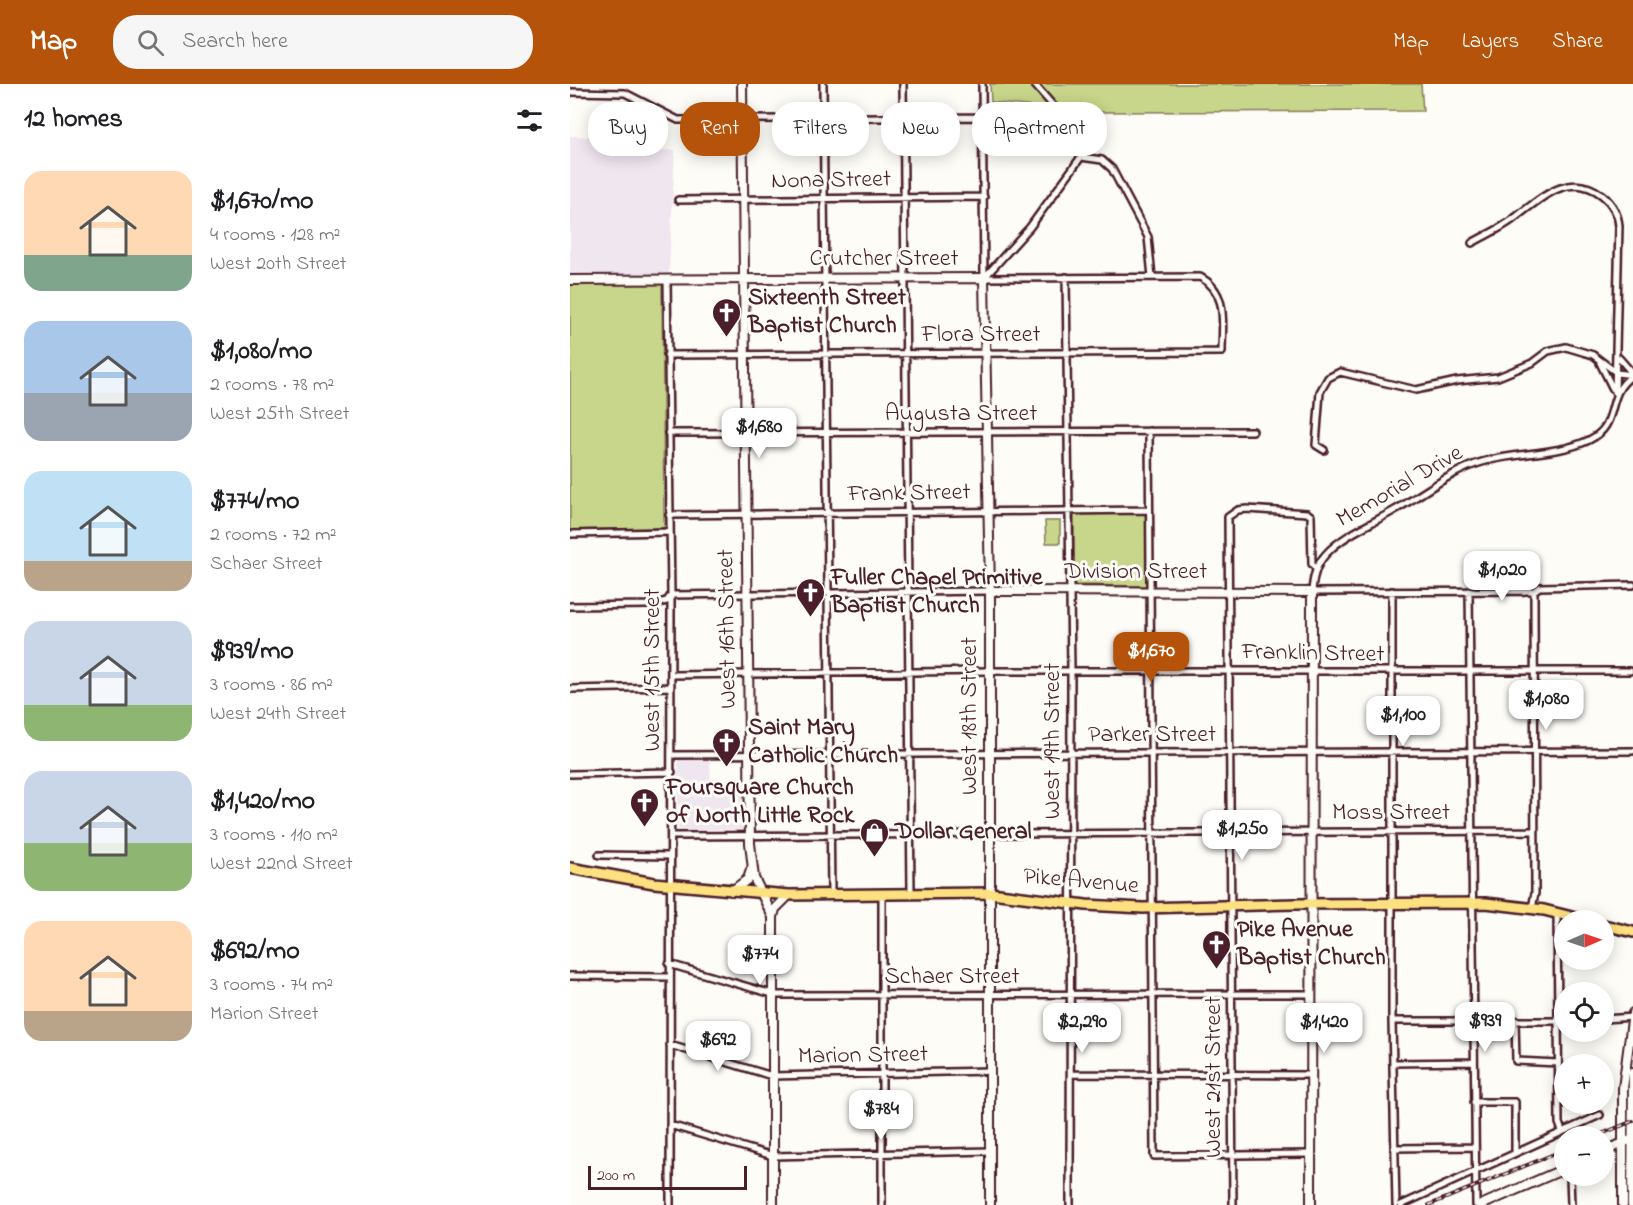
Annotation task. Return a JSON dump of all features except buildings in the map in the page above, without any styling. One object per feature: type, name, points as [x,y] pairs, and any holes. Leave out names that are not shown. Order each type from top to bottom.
[{"type":"main road","name":"Pike Avenue","points":[[570,868],[669,885],[789,895],[991,893],[1072,903],[1151,908],[1311,904],[1471,904],[1532,908],[1554,912]]},
{"type":"main road","points":[[1614,927],[1633,932]]},
{"type":"street","name":"West 16th Street","points":[[742,84],[743,102]]},
{"type":"street","points":[[823,84],[823,102]]},
{"type":"street","points":[[903,84],[903,102]]},
{"type":"street","name":"West 18th Street","points":[[982,84],[983,102]]},
{"type":"street","points":[[1035,84],[1056,109],[1081,157]]},
{"type":"street","points":[[570,92],[625,93],[680,120]]},
{"type":"street","name":"West 16th Street","points":[[743,156],[750,835],[751,868],[773,917],[773,1205]]},
{"type":"street","points":[[823,156],[831,894]]},
{"type":"street","points":[[903,156],[911,893]]},
{"type":"street","name":"West 18th Street","points":[[983,156],[987,512],[990,591],[990,1205]]},
{"type":"street","points":[[1081,157],[1102,160],[1112,169],[1148,237],[1152,277]]},
{"type":"street","points":[[984,278],[1030,227],[1081,157]]},
{"type":"street","points":[[1472,243],[1504,225],[1558,188],[1574,185],[1600,193],[1614,208],[1619,226],[1618,357],[1615,396]]},
{"type":"street","name":"Nona Street","points":[[678,200],[984,197]]},
{"type":"street","name":"Crutcher Street","points":[[570,280],[1198,276],[1208,281],[1222,303],[1222,352]]},
{"type":"street","name":"West 19th Street","points":[[1066,277],[1072,833],[1070,1205]]},
{"type":"street","name":"West 15th Street","points":[[667,279],[672,755],[669,885],[670,1205]]},
{"type":"street","points":[[1323,450],[1316,445],[1320,392],[1322,385],[1336,373],[1356,374],[1416,390],[1457,381],[1498,376],[1532,363],[1557,348],[1576,349],[1596,357],[1617,373],[1633,375]]},
{"type":"street","name":"Flora Street","points":[[667,355],[1222,352]]},
{"type":"street","points":[[1596,357],[1610,378],[1615,396]]},
{"type":"street","points":[[1618,357],[1633,375]]},
{"type":"street","name":"Memorial Drive","points":[[1312,592],[1316,569],[1336,544],[1458,473],[1482,462],[1573,446],[1591,439],[1605,428],[1621,383],[1633,375]]},
{"type":"street","points":[[1149,431],[1154,1156],[1311,1154]]},
{"type":"street","name":"Augusta Street","points":[[668,433],[1253,431]]},
{"type":"street","name":"West 21st Street","points":[[1233,1205],[1228,517],[1238,510],[1247,509],[1299,512],[1311,516],[1312,564],[1316,569]]},
{"type":"street","name":"Frank Street","points":[[669,515],[1149,510]]},
{"type":"street","points":[[570,534],[670,532]]},
{"type":"street","name":"Division Street","points":[[570,606],[649,605],[667,601],[671,595],[990,591],[1534,591],[1539,587],[1633,585]]},
{"type":"street","points":[[1392,591],[1392,1021],[1396,1205]]},
{"type":"street","points":[[1469,591],[1476,1205]]},
{"type":"street","points":[[1532,908],[1535,893],[1534,591]]},
{"type":"street","points":[[1311,1205],[1312,592]]},
{"type":"street","name":"Franklin Street","points":[[671,675],[990,671],[1392,673],[1630,671]]},
{"type":"street","points":[[570,689],[671,687]]},
{"type":"street","name":"Parker Street","points":[[672,755],[1633,751]]},
{"type":"street","points":[[570,774],[672,772]]},
{"type":"street","name":"Moss Street","points":[[671,836],[1534,831]]},
{"type":"street","points":[[599,855],[670,856]]},
{"type":"street","points":[[732,891],[748,879],[751,868]]},
{"type":"street","points":[[882,893],[882,1205]]},
{"type":"street","points":[[773,917],[775,909],[789,895]]},
{"type":"street","name":"Schaer Street","points":[[669,964],[773,994],[1311,994]]},
{"type":"street","points":[[570,976],[669,977]]},
{"type":"street","points":[[1614,1018],[1633,1016],[1624,1071],[1623,1205]]},
{"type":"street","points":[[1515,1020],[1516,1061],[1554,1064]]},
{"type":"street","points":[[1392,1021],[1554,1021]]},
{"type":"street","name":"Marion Street","points":[[670,1045],[772,1076],[990,1071]]},
{"type":"street","points":[[1393,1063],[1473,1062]]},
{"type":"street","points":[[1632,1205],[1633,1073]]},
{"type":"street","points":[[1071,1074],[1311,1075]]},
{"type":"street","points":[[1474,1102],[1515,1102],[1515,1153]]},
{"type":"street","points":[[1574,1126],[1600,1115]]},
{"type":"street","points":[[670,1125],[773,1155],[990,1151]]},
{"type":"street","points":[[1401,1205],[1554,1135]]},
{"type":"street","points":[[1614,1147],[1633,1139]]},
{"type":"street","points":[[1394,1148],[1474,1147]]},
{"type":"street","points":[[1481,1205],[1554,1173]]},
{"type":"street","points":[[1570,1186],[1571,1205]]},
{"type":"shaded area","points":[[570,136],[588,137],[588,156],[668,156],[668,150],[675,150],[669,273],[570,275]]},
{"type":"shaded area","points":[[678,758],[710,758],[711,789],[744,789],[743,829],[678,830]]},
{"type":"green space","points":[[990,84],[1421,84],[1423,111],[1107,112],[1107,102],[991,102]]},
{"type":"green space","points":[[662,282],[664,528],[570,530],[570,283]]},
{"type":"green space","points":[[1144,513],[1146,515],[1146,586],[1074,585],[1074,515]]},
{"type":"green space","points":[[1045,521],[1060,521],[1060,543],[1046,543]]},
{"type":"railway","points":[[1614,1129],[1633,1121]]},
{"type":"railway","points":[[1429,1205],[1554,1154]]},
{"type":"place","name":"Sixteenth Street Baptist Church","points":[[727,338]]},
{"type":"place","name":"Fuller Chapel Primitive Baptist Church","points":[[810,618]]},
{"type":"place","name":"Saint Mary Catholic Church","points":[[727,768]]},
{"type":"place","name":"Foursquare Church of North Little Rock","points":[[645,828]]},
{"type":"place","name":"Dollar General","points":[[874,858]]},
{"type":"place","name":"Pike Avenue Baptist Church","points":[[1216,970]]}]
